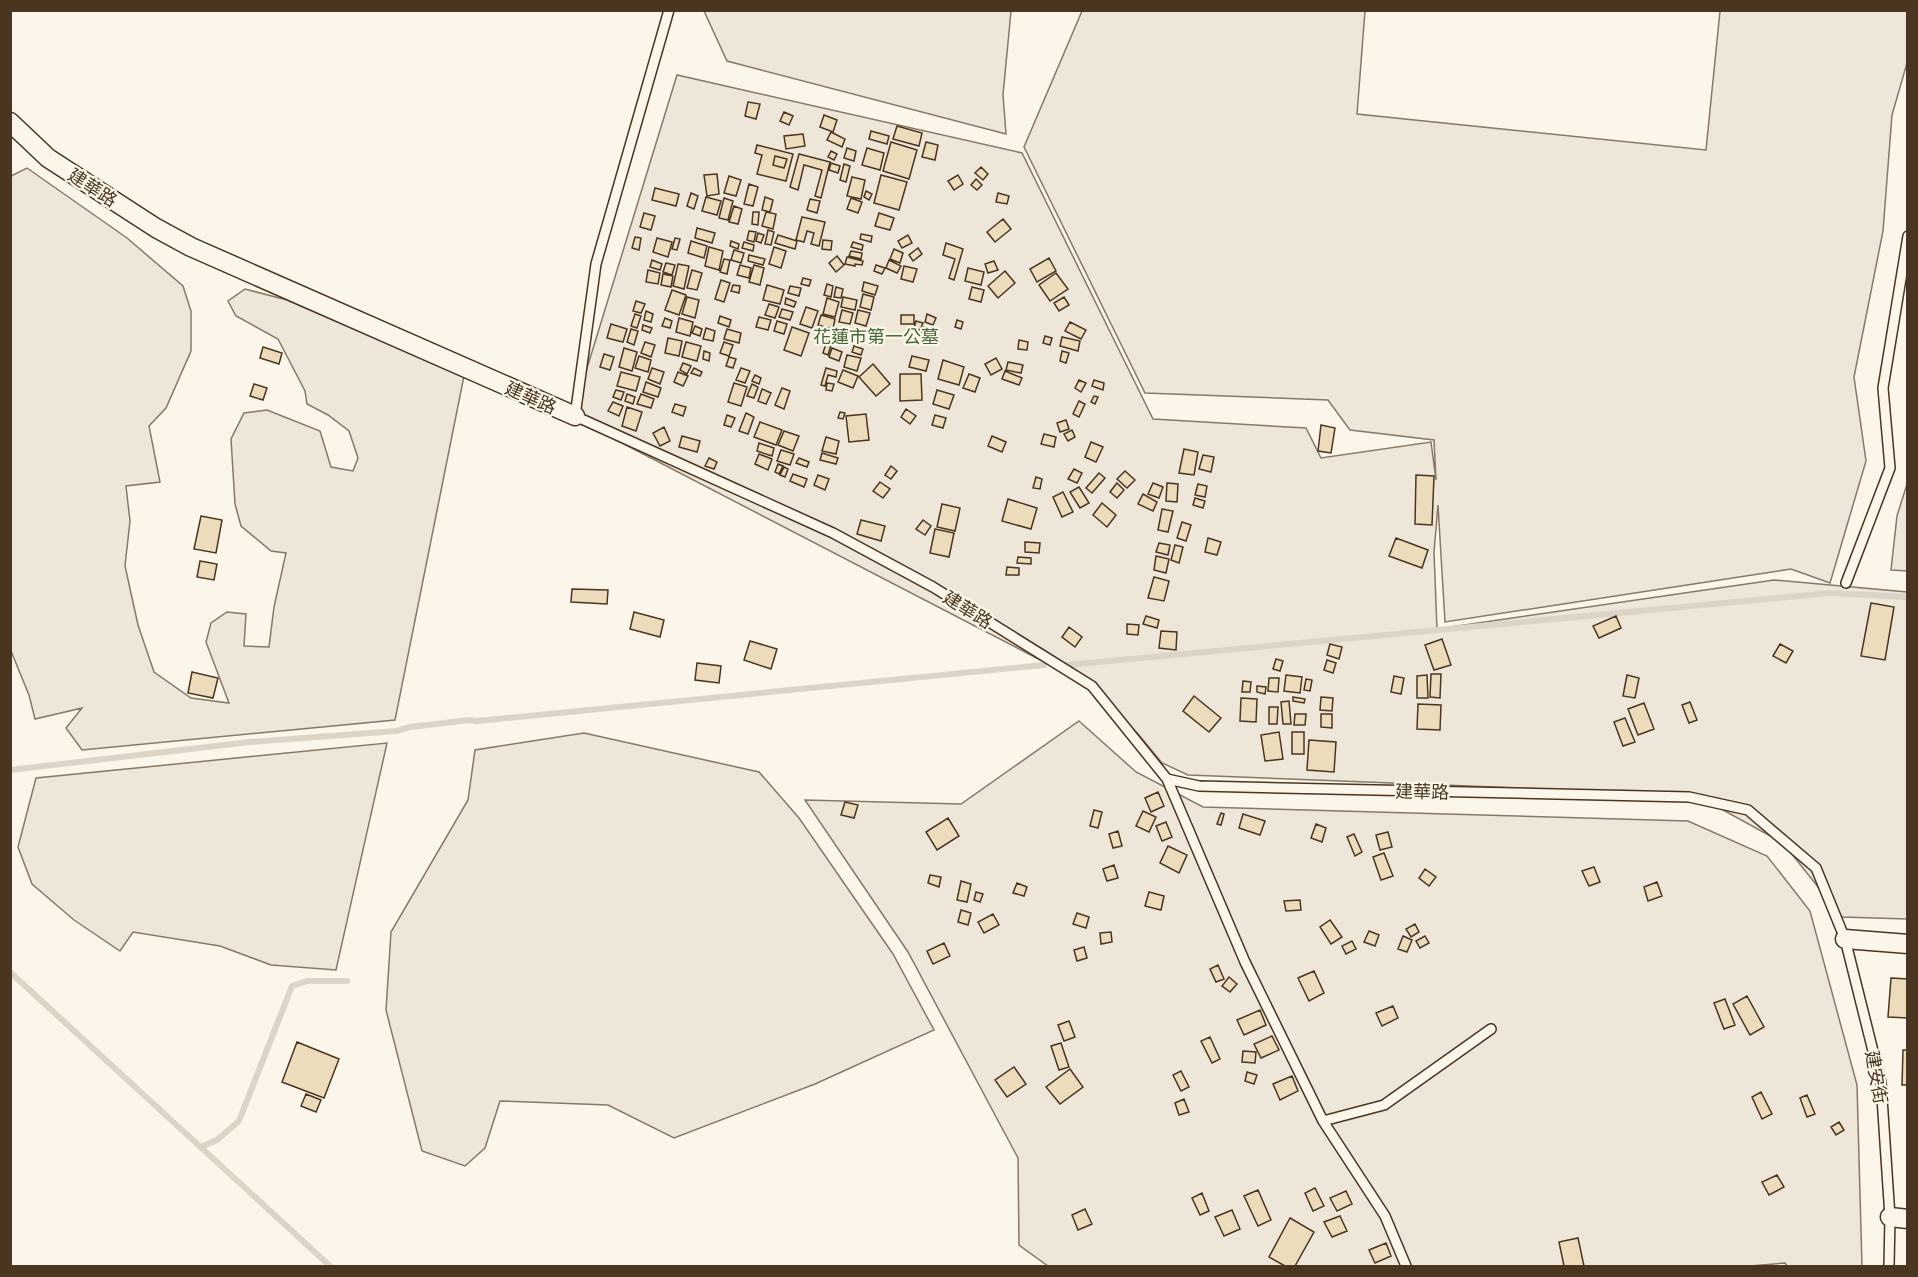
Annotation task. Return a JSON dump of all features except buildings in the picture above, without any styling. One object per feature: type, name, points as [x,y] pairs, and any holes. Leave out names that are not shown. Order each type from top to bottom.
[{"type":"street","name":"建華路","points":[[10,122],[48,158],[156,228],[191,247],[575,416]]},
{"type":"street","points":[[1845,939],[1908,944]]},
{"type":"lane","points":[[575,416],[596,264],[669,10]]},
{"type":"lane","points":[[1845,583],[1890,468],[1883,388],[1908,236]]},
{"type":"lane","name":"建華路","points":[[575,416],[833,533],[943,593],[1092,686],[1167,779],[1199,786],[1220,787],[1689,797],[1749,810],[1816,868],[1845,939]]},
{"type":"lane","points":[[1167,779],[1245,962],[1323,1121],[1385,1216],[1406,1266]]},
{"type":"lane","name":"建安街","points":[[1845,939],[1881,1083],[1899,1218],[1889,1266]]},
{"type":"lane","points":[[1323,1121],[1383,1105],[1491,1029]]},
{"type":"green space","points":[[704,11],[1011,11],[1003,95],[1006,134],[727,61]]},
{"type":"green space","name":"花蓮市第一公墓","points":[[1082,11],[1365,11],[1357,114],[1706,150],[1720,11],[1907,11],[1907,63],[1892,115],[1883,231],[1854,377],[1866,461],[1830,583],[1791,569],[1445,622],[1438,505],[1434,552],[1437,629],[1774,580],[1907,592],[1907,919],[1842,917],[1783,843],[1696,795],[1188,775],[1162,763],[1139,735],[1077,672],[1075,678],[572,417],[677,75],[1022,153],[1153,419],[1306,428],[1321,458],[1431,442],[1436,480],[1434,440],[1350,430],[1328,400],[1145,393],[1024,147]]},
{"type":"green space","points":[[27,168],[127,238],[183,286],[191,311],[191,351],[166,408],[149,426],[160,482],[126,486],[130,521],[125,566],[138,625],[154,672],[191,698],[229,703],[206,642],[211,623],[227,612],[246,614],[244,646],[269,647],[274,607],[286,553],[271,551],[241,526],[235,504],[231,439],[244,413],[267,410],[320,431],[331,467],[353,471],[358,458],[349,431],[328,415],[307,404],[305,391],[278,339],[236,316],[228,301],[245,289],[287,300],[464,376],[395,720],[82,750],[66,728],[82,708],[35,719],[29,695],[11,651],[11,176]]},
{"type":"green space","points":[[1907,484],[1907,571],[1891,570],[1897,516]]},
{"type":"green space","points":[[1079,721],[1136,772],[1203,807],[1688,821],[1767,856],[1810,911],[1857,1085],[1862,1266],[1787,1266],[1785,1263],[1750,1266],[1048,1266],[1019,1245],[1018,1158],[908,952],[805,800],[961,804]]},
{"type":"green space","points":[[584,733],[759,772],[799,818],[893,954],[934,1030],[815,1084],[674,1138],[608,1105],[500,1101],[485,1148],[465,1166],[422,1151],[386,1010],[391,932],[468,800],[475,750]]},
{"type":"green space","points":[[387,743],[336,970],[271,965],[220,946],[133,932],[120,951],[74,920],[32,884],[18,847],[36,778]]},
{"type":"waterway","points":[[1067,665],[1830,593],[1908,597]]},
{"type":"waterway","points":[[10,770],[250,742],[396,731],[410,727],[470,720],[1044,665]]},
{"type":"waterway","points":[[10,972],[330,1266]]},
{"type":"waterway","points":[[201,1147],[217,1140],[239,1121],[292,986],[307,981],[347,981]]}]
